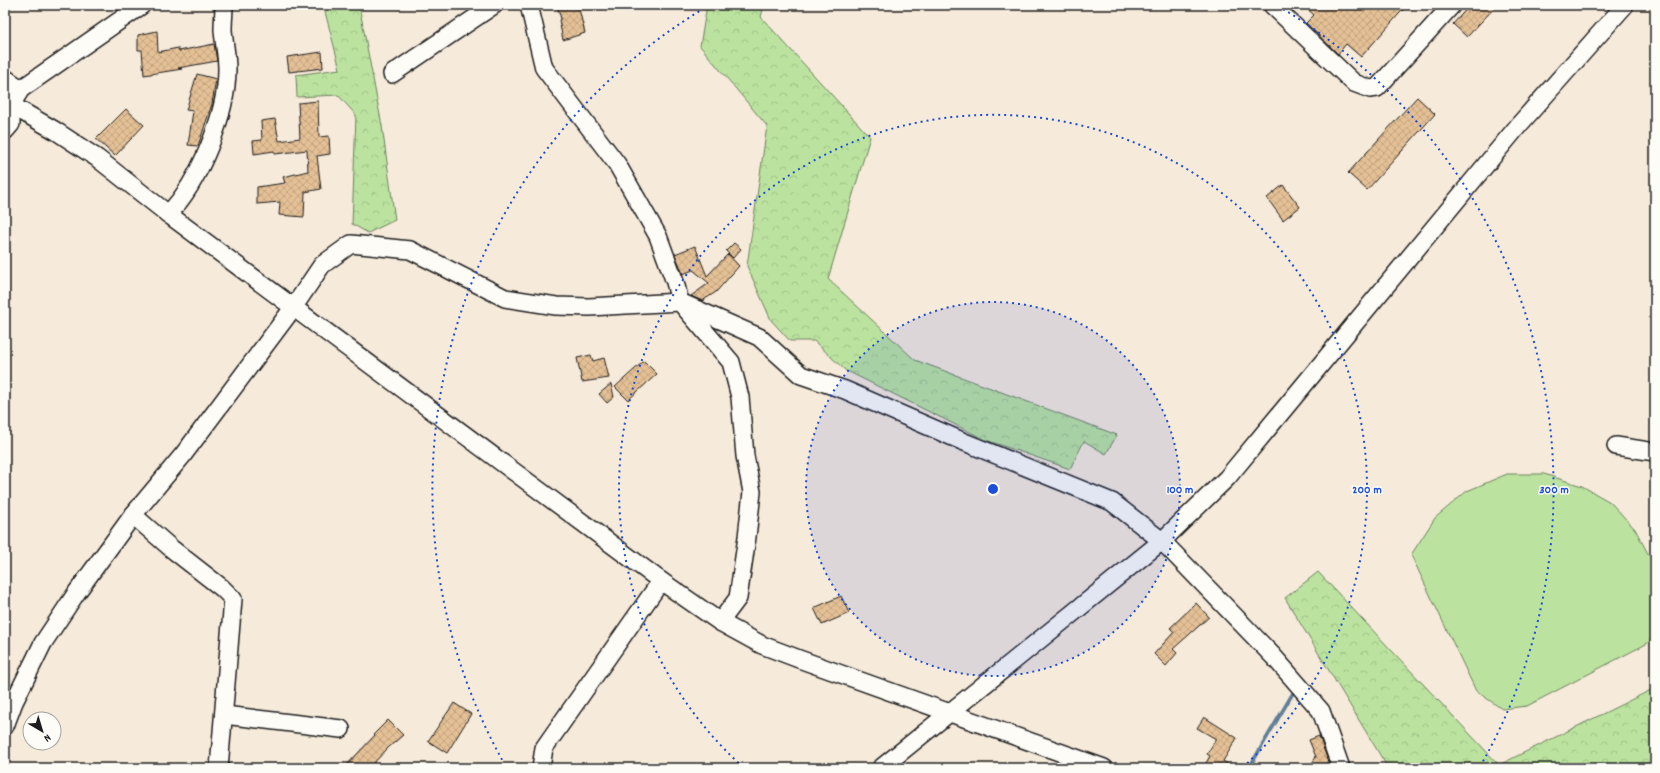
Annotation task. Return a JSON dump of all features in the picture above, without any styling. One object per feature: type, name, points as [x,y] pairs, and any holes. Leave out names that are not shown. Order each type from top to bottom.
[{"type":"street","points":[[5,131],[11,124],[8,105],[21,89],[142,5]]},
{"type":"street","points":[[168,214],[180,202],[209,148],[222,107],[227,70],[223,29],[224,5]]},
{"type":"street","points":[[392,74],[494,5]]},
{"type":"street","points":[[529,5],[544,68],[617,164],[658,236],[675,282],[680,302],[731,362],[740,397],[746,456],[752,492],[738,598],[720,622]]},
{"type":"street","points":[[1272,5],[1354,83],[1370,89],[1377,88],[1452,5]]},
{"type":"street","points":[[881,768],[951,713],[1162,541],[1227,478],[1518,126],[1625,5]]},
{"type":"street","points":[[5,78],[21,89]]},
{"type":"street","points":[[8,105],[56,131],[96,158],[293,308],[661,581],[720,622],[762,645],[1104,768]]},
{"type":"street","points":[[5,726],[14,702],[43,643],[77,592],[133,515],[183,455],[293,308],[322,265],[351,244],[410,250],[505,298],[556,306],[589,307],[680,302],[759,337],[801,375],[845,390],[962,441],[1112,502],[1162,541],[1274,657],[1321,711],[1342,768]]},
{"type":"street","points":[[1616,446],[1655,452]]},
{"type":"street","points":[[133,515],[172,549],[222,588],[233,599],[219,768]]},
{"type":"street","points":[[541,768],[544,748],[661,581]]},
{"type":"street","points":[[224,715],[341,729]]},
{"type":"green space","points":[[335,5],[359,5],[382,126],[395,220],[368,233],[352,224],[356,115],[338,95],[297,97],[296,75],[340,69],[324,8]]},
{"type":"green space","points":[[707,5],[764,5],[761,17],[870,137],[828,279],[915,360],[1117,435],[1106,454],[1084,441],[1070,469],[986,440],[845,370],[814,341],[790,341],[771,320],[747,266],[767,126],[700,46]]},
{"type":"green space","points":[[1507,474],[1544,474],[1582,486],[1610,502],[1635,529],[1655,567],[1655,632],[1648,643],[1527,706],[1502,709],[1476,691],[1411,555],[1435,518],[1467,491]]},
{"type":"green space","points":[[1318,572],[1499,765],[1655,688],[1655,768],[1388,768],[1285,598]]},
{"type":"building","points":[[557,5],[578,5],[585,33],[563,40],[559,20],[561,19]]},
{"type":"building","points":[[1303,5],[1407,5],[1361,57],[1346,44],[1338,54],[1306,23],[1314,15]]},
{"type":"building","points":[[1470,5],[1497,5],[1467,37],[1453,24]]},
{"type":"building","points":[[157,31],[158,52],[178,48],[179,51],[214,44],[217,61],[178,68],[182,69],[144,75],[142,50],[138,50],[138,35]]},
{"type":"building","points":[[322,52],[323,68],[289,72],[287,57]]},
{"type":"building","points":[[197,74],[216,79],[212,104],[198,146],[188,145],[193,111],[186,110]]},
{"type":"building","points":[[1417,97],[1435,114],[1367,190],[1348,173]]},
{"type":"building","points":[[318,101],[319,137],[329,136],[330,154],[317,156],[321,189],[305,192],[304,217],[279,215],[280,202],[257,204],[257,187],[285,183],[283,177],[308,171],[307,150],[275,154],[274,151],[254,154],[253,141],[262,140],[261,121],[275,119],[279,141],[300,138],[298,103]]},
{"type":"building","points":[[126,109],[144,125],[115,156],[96,139]]},
{"type":"building","points":[[1283,185],[1300,207],[1283,220],[1267,198]]},
{"type":"building","points":[[734,243],[741,249],[733,258],[726,251]]},
{"type":"building","points":[[695,246],[707,276],[728,254],[739,266],[716,292],[702,301],[691,296],[709,283],[693,270],[683,274],[675,254]]},
{"type":"building","points":[[591,355],[593,361],[604,358],[609,378],[582,382],[577,358]]},
{"type":"building","points":[[644,361],[657,374],[628,400],[615,387]]},
{"type":"building","points":[[611,384],[614,397],[607,403],[599,394]]},
{"type":"building","points":[[841,596],[849,613],[822,625],[814,608]]},
{"type":"building","points":[[1196,603],[1209,617],[1173,649],[1177,653],[1166,666],[1154,654],[1174,632],[1170,628]]},
{"type":"building","points":[[454,703],[471,714],[447,753],[428,741]]},
{"type":"building","points":[[1204,717],[1237,738],[1223,761],[1234,768],[1203,768],[1210,756],[1207,754],[1216,739],[1197,728]]},
{"type":"building","points":[[388,720],[403,735],[369,768],[344,768],[375,735],[374,734]]},
{"type":"building","points":[[1319,736],[1328,761],[1323,768],[1309,768],[1316,757],[1309,740]]},
{"type":"waterway","points":[[1249,768],[1293,693]]}]
